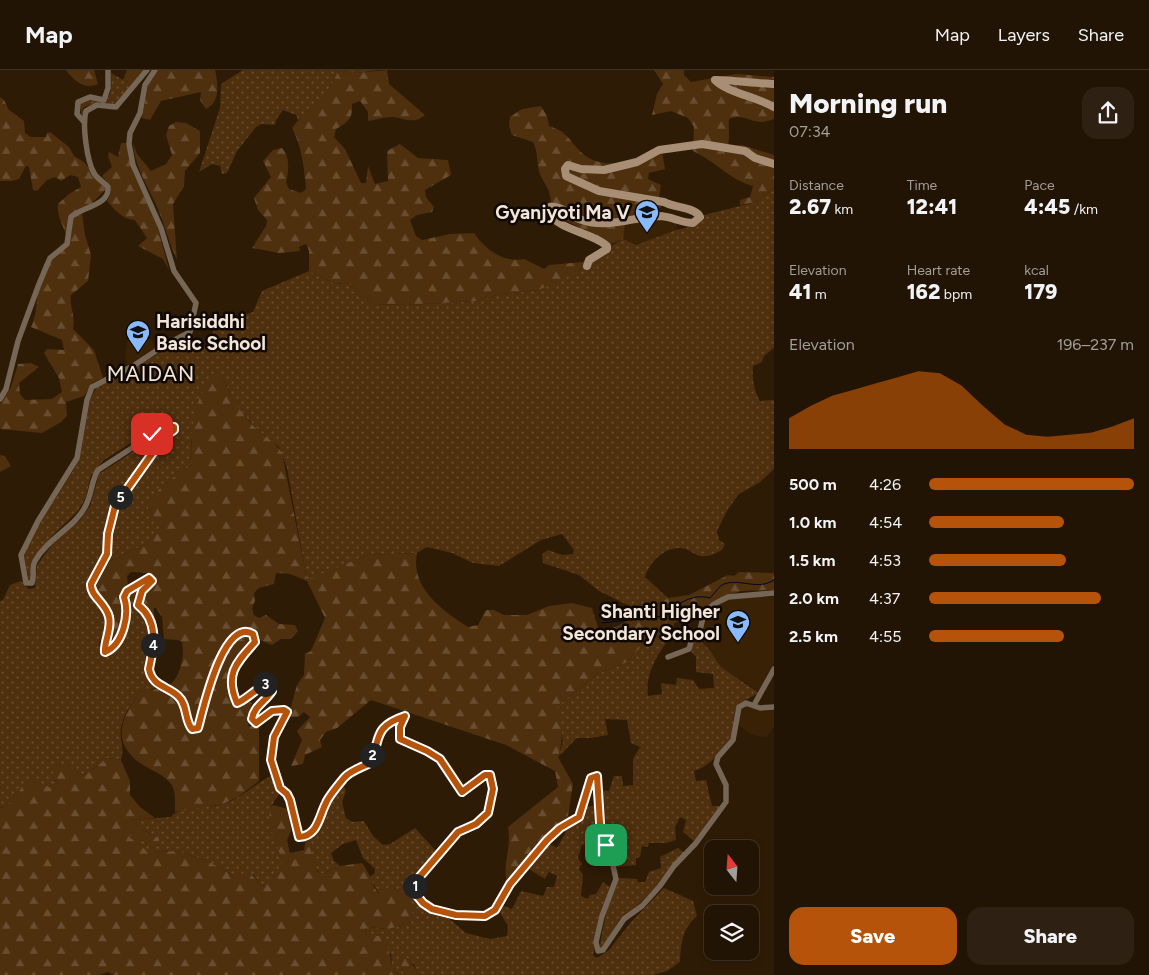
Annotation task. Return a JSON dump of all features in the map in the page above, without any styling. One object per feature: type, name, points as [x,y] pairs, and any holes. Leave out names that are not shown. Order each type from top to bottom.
[{"type":"street","points":[[84,122],[78,114],[78,102],[90,97],[104,100],[108,88],[108,70]]},
{"type":"street","points":[[0,399],[6,389],[18,341],[38,284],[50,258],[67,244],[71,217],[105,198],[108,192],[108,187],[93,172],[90,161],[84,122],[86,111],[89,107],[97,105],[113,109],[120,105],[147,70]]},
{"type":"street","points":[[155,70],[145,85],[140,113],[130,133],[132,159],[159,221],[174,271],[196,303],[190,332],[165,345],[134,366],[92,387],[87,400],[77,458],[38,521],[21,555],[26,583],[32,583],[34,577],[33,566],[41,552],[57,534],[77,518],[86,506],[94,477],[98,470],[160,429],[174,427],[174,430],[164,437],[115,506],[108,534],[107,554],[90,588],[95,597],[106,606],[110,619],[105,652],[112,649],[120,639],[127,605],[124,597],[127,591],[149,578],[152,581],[142,591],[138,605],[147,612],[154,628],[149,669],[150,676],[156,683],[178,696],[184,707],[188,724],[192,729],[198,728],[206,694],[226,649],[236,635],[247,631],[253,634],[255,642],[233,669],[231,684],[237,703],[242,702],[256,688],[266,684],[271,686],[272,691],[253,714],[252,719],[256,723],[272,711],[284,710],[287,712],[274,737],[271,760],[280,788],[287,794],[290,800],[299,837],[304,837],[321,820],[325,803],[344,778],[368,764],[378,734],[403,716],[405,716],[400,727],[400,739],[440,759],[462,792],[485,775],[490,775],[493,789],[488,813],[476,824],[458,832],[416,881],[414,892],[423,903],[432,909],[468,916],[485,916],[495,910],[510,884],[547,840],[560,828],[579,817],[591,778],[597,776],[601,838],[610,852],[616,879],[602,916],[596,942],[598,951],[603,950],[624,919],[642,906],[660,886],[674,866],[696,843],[726,802],[726,785],[716,764],[718,757],[732,740],[738,707],[746,703],[760,708],[774,708]]},
{"type":"street","points":[[774,84],[714,80],[724,87],[760,99],[774,107]]},
{"type":"street","points":[[587,266],[589,260],[607,249],[607,246],[561,224],[549,214],[548,210],[550,207],[555,206],[582,220],[598,224],[660,216],[684,223],[693,223],[700,217],[694,211],[674,207],[664,202],[599,191],[566,176],[565,168],[568,166],[580,169],[604,170],[637,162],[659,150],[702,144],[745,151],[755,158],[774,164]]},
{"type":"street","points":[[668,657],[689,649],[693,636],[700,630],[704,613],[714,604],[728,597],[774,593]]},
{"type":"street","points":[[754,705],[774,669]]},
{"type":"shaded area","name":"Gyanjyoti Ma V","points":[[671,219],[677,222],[676,230],[663,236],[635,245],[623,239],[625,225],[634,220]]},
{"type":"shaded area","name":"Harisiddhi Basic School","points":[[128,338],[151,339],[156,349],[127,366],[125,356]]},
{"type":"shaded area","name":"Shanti Higher Secondary School","points":[[748,597],[774,597],[774,663],[758,691],[721,667],[709,649],[696,637],[700,634],[706,618],[723,600]]},
{"type":"shaded area","points":[[749,705],[774,709],[774,727],[767,737],[751,735],[738,724],[739,710]]},
{"type":"green space","points":[[66,70],[94,70],[98,84],[93,86],[84,85],[73,78]]},
{"type":"green space","points":[[127,70],[145,70],[132,85],[123,80]]},
{"type":"green space","points":[[158,70],[215,70],[217,92],[214,102],[206,109],[200,100],[201,92],[161,101],[150,120],[142,118],[148,85]]},
{"type":"green space","points":[[243,70],[379,70],[357,73],[338,71],[331,86],[322,98],[298,120],[296,115],[283,110],[275,125],[262,124],[256,127],[237,151],[227,173],[222,174],[220,166],[212,164],[199,172],[220,108],[221,84]]},
{"type":"green space","points":[[387,70],[389,84],[425,115],[417,120],[392,117],[368,121],[368,112],[360,101],[352,104],[351,117],[336,129],[334,137],[345,149],[361,183],[366,183],[368,166],[375,184],[388,181],[387,151],[400,144],[418,158],[448,160],[451,175],[425,190],[426,197],[434,207],[432,212],[417,215],[410,220],[416,236],[422,240],[450,234],[474,233],[489,249],[502,257],[516,260],[524,259],[544,269],[549,265],[583,262],[580,269],[562,280],[538,290],[501,294],[477,301],[407,305],[372,304],[360,291],[347,283],[336,284],[309,271],[309,251],[306,244],[299,247],[300,251],[279,253],[252,248],[266,226],[267,220],[258,210],[254,198],[271,177],[263,161],[273,150],[282,148],[288,164],[286,182],[289,189],[301,193],[306,189],[303,165],[298,142],[292,128],[329,89],[338,71],[357,73]]},
{"type":"green space","points":[[654,70],[684,70],[684,75],[691,82],[737,74],[774,77],[774,119],[758,122],[742,117],[729,119],[728,146],[742,145],[774,155],[774,188],[756,202],[740,205],[740,200],[750,197],[753,186],[729,175],[693,151],[694,127],[688,118],[671,111],[652,115],[657,94],[663,84]]},
{"type":"green space","points":[[111,73],[132,85],[123,98],[114,106],[88,106],[83,108],[82,115],[79,104],[92,99],[105,101],[108,98],[111,88]]},
{"type":"green space","points":[[0,97],[4,100],[9,110],[24,121],[25,133],[31,137],[46,137],[47,133],[50,132],[69,147],[74,156],[84,162],[106,189],[82,213],[85,235],[91,255],[88,281],[71,295],[74,320],[73,329],[94,350],[103,378],[92,383],[84,396],[66,402],[67,416],[61,422],[42,433],[0,429],[0,404],[11,387],[18,364],[31,363],[39,367],[19,383],[20,394],[25,400],[52,399],[62,392],[59,378],[44,353],[47,349],[64,350],[62,340],[31,327],[44,265],[52,254],[67,243],[58,204],[69,194],[81,187],[78,177],[70,175],[61,181],[55,177],[47,180],[37,191],[33,190],[29,167],[26,166],[19,179],[0,181]]},
{"type":"green space","points":[[541,106],[547,116],[549,126],[563,132],[587,157],[597,161],[618,163],[662,152],[665,169],[649,173],[648,179],[661,185],[659,198],[663,200],[662,206],[652,214],[625,225],[623,239],[611,244],[557,216],[545,206],[551,201],[548,189],[540,174],[533,142],[512,135],[509,126],[510,117],[522,109]]},
{"type":"green space","points":[[176,122],[186,123],[200,131],[200,153],[185,171],[184,186],[173,204],[177,260],[158,209],[139,169],[133,143],[137,154],[151,171],[166,164],[172,155],[166,135],[169,126]]},
{"type":"green space","points":[[121,143],[126,143],[133,172],[156,221],[169,270],[163,259],[138,246],[147,238],[135,220],[123,216],[107,201],[111,194],[111,187],[102,176],[112,167],[108,156],[109,152],[118,157]]},
{"type":"green space","points":[[774,188],[774,348],[764,356],[762,362],[753,366],[753,380],[760,401],[774,400],[774,469],[760,482],[739,494],[728,509],[717,531],[719,540],[725,544],[722,550],[711,555],[700,556],[686,549],[672,549],[666,551],[655,560],[645,577],[668,598],[644,613],[599,591],[579,575],[543,563],[542,554],[548,550],[562,555],[573,554],[574,550],[562,534],[541,540],[499,566],[473,563],[452,553],[427,547],[417,553],[367,555],[307,581],[287,468],[279,447],[260,432],[238,409],[221,375],[191,441],[192,465],[166,483],[148,507],[162,528],[142,546],[106,563],[113,523],[119,507],[142,470],[179,430],[175,424],[156,427],[104,460],[91,475],[86,497],[78,511],[52,536],[34,557],[31,563],[32,579],[29,582],[24,557],[25,551],[41,521],[74,469],[81,452],[90,400],[96,388],[170,347],[210,346],[214,326],[253,312],[262,291],[309,271],[336,284],[347,283],[360,291],[372,304],[407,305],[476,301],[501,294],[538,290],[580,269],[583,262],[623,239],[636,245],[676,230],[695,226],[704,215],[756,202]]},
{"type":"green space","points":[[214,375],[221,375],[242,412],[282,453],[307,580],[367,555],[417,553],[418,577],[423,587],[438,605],[468,627],[478,625],[486,610],[494,610],[504,615],[527,615],[549,606],[572,603],[592,608],[600,634],[644,613],[668,598],[689,595],[728,575],[734,576],[739,572],[774,573],[774,590],[741,591],[713,601],[702,613],[674,623],[672,634],[646,642],[625,663],[597,674],[557,706],[562,732],[558,757],[573,784],[568,816],[574,818],[547,834],[507,883],[508,827],[558,787],[555,771],[506,745],[371,700],[337,728],[326,732],[320,740],[322,747],[305,755],[303,764],[291,766],[302,740],[297,731],[310,717],[304,712],[298,717],[288,717],[297,685],[304,675],[305,654],[311,651],[325,618],[307,581],[290,574],[276,573],[274,584],[259,588],[254,593],[255,601],[252,608],[254,615],[259,618],[266,615],[279,624],[295,625],[298,631],[291,639],[281,639],[272,645],[260,640],[252,641],[235,663],[231,676],[232,693],[236,706],[247,701],[252,703],[248,726],[259,726],[259,781],[238,797],[223,804],[175,812],[175,795],[172,785],[157,772],[140,763],[131,755],[122,738],[122,729],[128,711],[139,692],[164,687],[175,679],[182,660],[182,642],[164,639],[162,617],[154,608],[154,621],[141,601],[152,578],[147,573],[131,572],[127,576],[128,585],[120,596],[123,618],[114,641],[111,609],[95,587],[106,563],[142,546],[161,528],[148,507],[160,488],[192,465],[194,417],[201,395]]},
{"type":"green space","points":[[166,430],[169,431],[119,492],[112,505],[105,533],[101,564],[88,584],[89,591],[104,614],[105,629],[99,644],[102,655],[108,655],[121,645],[127,628],[128,593],[147,582],[136,597],[136,605],[145,616],[150,627],[146,669],[149,678],[157,688],[139,692],[126,714],[121,728],[121,760],[107,758],[84,776],[74,770],[55,780],[59,786],[53,789],[20,789],[12,803],[0,808],[0,601],[3,600],[10,585],[21,581],[28,589],[35,588],[37,565],[54,542],[80,520],[90,506],[99,474]]},
{"type":"green space","points":[[0,455],[5,456],[11,466],[0,472]]},
{"type":"green space","points":[[672,634],[654,663],[649,679],[648,696],[662,694],[661,683],[676,685],[677,678],[693,680],[699,689],[714,688],[713,674],[696,672],[696,657],[688,648],[696,637],[709,649],[721,667],[759,693],[739,703],[735,712],[731,737],[728,742],[710,762],[694,771],[696,781],[706,780],[712,806],[720,806],[695,842],[683,832],[686,820],[680,817],[675,827],[676,840],[666,843],[649,843],[648,847],[642,846],[640,857],[636,858],[636,865],[617,867],[613,851],[606,841],[603,831],[601,790],[609,791],[614,776],[622,776],[623,786],[633,785],[633,759],[640,747],[631,743],[627,720],[605,719],[608,735],[577,738],[558,757],[563,742],[557,706],[597,674],[625,663],[646,642]]},
{"type":"green space","points":[[107,758],[121,760],[130,781],[130,795],[140,807],[155,818],[131,820],[141,829],[159,838],[159,843],[153,846],[129,835],[147,852],[178,851],[207,861],[234,875],[250,873],[262,886],[278,875],[282,869],[281,856],[271,826],[269,809],[273,805],[288,809],[291,831],[287,840],[290,853],[304,850],[306,838],[311,834],[311,850],[317,871],[322,874],[340,866],[362,863],[379,894],[392,885],[398,891],[411,894],[413,912],[411,922],[389,929],[367,927],[365,930],[367,936],[382,936],[386,941],[393,968],[398,975],[114,975],[108,972],[99,975],[0,975],[0,808],[6,806],[14,799],[23,786],[32,780],[53,789],[59,786],[53,776],[54,766],[57,764],[68,766],[84,776]]},
{"type":"green space","points":[[273,775],[279,794],[270,809],[270,819],[279,846],[282,864],[281,872],[276,879],[262,886],[253,875],[234,875],[207,861],[178,851],[147,852],[128,837],[132,835],[153,845],[159,843],[159,838],[141,829],[131,820],[171,817],[175,813],[188,808],[223,804]]},
{"type":"green space","points":[[344,787],[346,791],[342,802],[346,818],[352,822],[364,821],[373,836],[383,845],[390,844],[415,828],[436,851],[412,880],[411,894],[427,911],[446,916],[466,933],[490,939],[507,936],[508,926],[499,911],[503,906],[512,909],[521,891],[543,896],[547,887],[554,887],[557,876],[549,872],[545,879],[529,869],[548,843],[557,848],[566,832],[564,829],[583,817],[587,807],[596,805],[598,832],[596,837],[587,838],[587,844],[582,845],[578,858],[582,864],[579,869],[583,875],[581,896],[588,899],[590,895],[596,894],[603,882],[610,887],[601,911],[593,955],[597,958],[609,950],[631,922],[664,888],[693,901],[697,916],[685,931],[680,962],[667,971],[653,975],[416,975],[414,966],[407,958],[401,964],[404,975],[398,975],[392,969],[391,954],[378,936],[367,936],[365,930],[367,927],[389,929],[411,922],[411,898],[398,891],[392,885],[380,895],[369,877],[374,874],[375,869],[363,858],[356,840],[343,844],[331,853],[334,861],[340,866],[322,874],[313,862],[311,834],[321,823],[331,800]]},
{"type":"green space","points":[[678,848],[684,853],[660,883],[632,911],[620,919],[603,948],[599,949],[607,908],[619,878],[637,879],[638,882],[645,882],[649,872],[661,868],[660,857]]},
{"type":"green space","points":[[408,958],[417,971],[416,975],[404,975],[400,960]]},
{"type":"waterway","points":[[602,623],[664,616],[674,607],[691,598],[710,598],[724,584],[737,582],[755,585],[774,580]]},
{"type":"place","name":"Gyanjyoti Ma V","points":[[647,233]]},
{"type":"place","name":"Harisiddhi Basic School","points":[[138,353]]},
{"type":"place","name":"Shanti Higher Secondary School","points":[[738,643]]},
{"type":"district","name":"MAIDAN","points":[[151,374]]},
{"type":"route","points":[[152,434],[160,429],[174,427],[174,430],[164,437],[142,469],[125,488],[115,506],[108,534],[107,554],[90,588],[95,597],[106,606],[110,619],[105,652],[112,649],[120,639],[127,605],[124,597],[127,591],[138,582],[149,578],[152,581],[142,591],[138,605],[147,612],[154,628],[153,652],[149,669],[150,676],[156,683],[178,696],[186,712],[186,720],[192,729],[198,728],[206,694],[226,649],[236,635],[247,631],[253,634],[255,642],[233,669],[231,684],[237,703],[242,702],[256,688],[266,684],[271,686],[272,691],[268,697],[255,709],[252,719],[256,723],[263,720],[272,711],[284,710],[287,712],[287,715],[280,722],[270,751],[280,788],[287,794],[290,800],[299,837],[304,837],[321,820],[325,803],[344,778],[351,772],[368,764],[371,760],[378,734],[383,728],[405,716],[400,727],[400,739],[406,744],[427,751],[440,759],[462,792],[485,775],[490,775],[493,780],[493,798],[488,813],[476,824],[458,832],[416,881],[414,892],[423,903],[432,909],[468,916],[485,916],[495,910],[520,870],[530,862],[547,840],[560,828],[579,817],[591,778],[597,776],[601,838],[606,845]]}]
